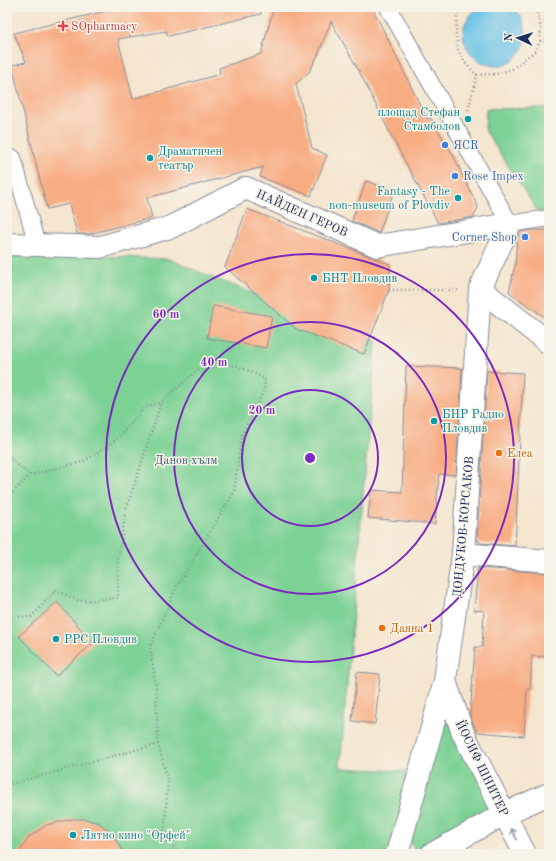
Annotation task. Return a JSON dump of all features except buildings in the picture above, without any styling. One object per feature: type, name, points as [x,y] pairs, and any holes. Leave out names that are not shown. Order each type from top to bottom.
[{"type":"street","points":[[388,7],[510,224],[549,218]]},
{"type":"street","points":[[13,158],[36,245]]},
{"type":"street","name":"НАЙДЕН ГЕРОВ","points":[[7,244],[100,248],[171,227],[246,188],[377,246],[510,224]]},
{"type":"street","name":"ДОНДУКОВ-КОРСАКОВ","points":[[397,854],[445,681],[463,554],[480,289],[510,224]]},
{"type":"street","points":[[480,289],[549,344]]},
{"type":"street","points":[[463,554],[549,561]]},
{"type":"street","name":"ЙОСИФ ШНИТЕР","points":[[445,681],[463,733],[525,854]]},
{"type":"street","points":[[432,854],[504,814],[549,794]]},
{"type":"path","points":[[463,7],[457,17],[456,34],[458,50],[466,64],[477,75],[496,74],[512,69],[535,51],[540,42],[541,30],[535,7]]},
{"type":"path","points":[[540,42],[549,42]]},
{"type":"path","points":[[461,137],[477,75]]},
{"type":"path","points":[[389,290],[480,289]]},
{"type":"path","points":[[7,498],[30,475],[82,462],[110,445],[131,424],[145,407],[161,403],[200,368],[236,365],[265,378],[264,391],[242,434],[234,492],[176,588],[150,648],[156,686],[158,744],[168,782],[164,836],[179,854]]},
{"type":"path","points":[[7,616],[30,618],[56,590],[79,601],[118,598],[118,559],[126,510],[161,403]]},
{"type":"path","points":[[7,454],[13,462],[30,475]]},
{"type":"path","points":[[7,784],[158,744]]},
{"type":"green space","points":[[549,108],[549,210],[538,212],[485,130],[486,109]]},
{"type":"green space","name":"Данов хълм","points":[[7,252],[169,259],[211,277],[376,341],[340,768],[419,772],[446,685],[504,814],[432,854],[418,854],[403,833],[389,854],[7,854]]},
{"type":"water","points":[[507,6],[515,10],[522,19],[525,32],[524,44],[522,49],[511,61],[498,66],[485,64],[474,56],[466,46],[463,33],[467,20],[480,7]]},
{"type":"place","name":"SOpharmacy","points":[[63,26]]},
{"type":"place","name":"площад Стефан Стамболов","points":[[468,119]]},
{"type":"place","name":"ЯСR","points":[[445,145]]},
{"type":"place","name":"Драматичен театър","points":[[150,158]]},
{"type":"place","name":"Rose Impex","points":[[455,176]]},
{"type":"place","name":"Fantasy - The non-museum of Plovdiv","points":[[458,198]]},
{"type":"place","name":"Corner Shop","points":[[525,237]]},
{"type":"place","name":"БНТ Пловдив","points":[[314,278]]},
{"type":"place","name":"БНР Радио Пловдив","points":[[434,421]]},
{"type":"place","name":"Елеа","points":[[499,453]]},
{"type":"place","name":"Даяна 1","points":[[382,628]]},
{"type":"place","name":"РРС Пловдив","points":[[56,639]]},
{"type":"place","name":"Лятно кино \"Орфей\"","points":[[73,835]]}]
